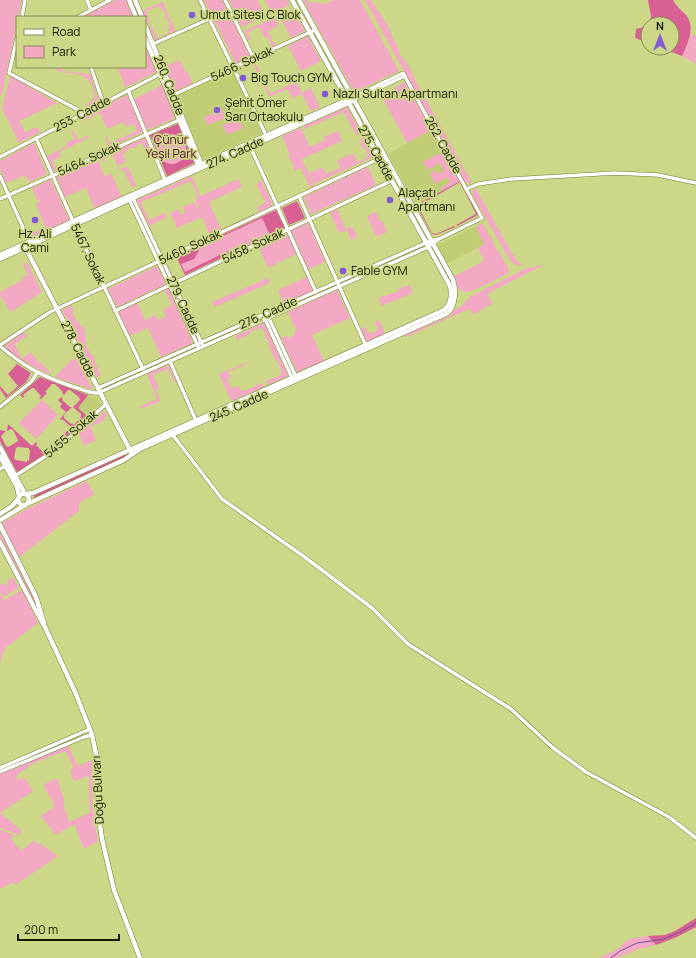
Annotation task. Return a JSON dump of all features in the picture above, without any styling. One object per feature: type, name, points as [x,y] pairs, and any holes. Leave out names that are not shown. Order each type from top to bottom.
[{"type":"street","points":[[22,16],[25,0]]},
{"type":"street","points":[[87,0],[91,10]]},
{"type":"street","points":[[80,16],[110,0]]},
{"type":"street","points":[[129,0],[136,16]]},
{"type":"street","points":[[135,0],[142,16]]},
{"type":"street","points":[[200,0],[266,135]]},
{"type":"street","points":[[225,0],[254,58]]},
{"type":"street","name":"275. Cadde","points":[[292,0],[453,290]]},
{"type":"street","name":"275. Cadde","points":[[298,0],[354,98],[453,280],[453,290]]},
{"type":"street","points":[[153,44],[209,18]]},
{"type":"street","name":"260. Cadde","points":[[146,27],[179,120],[200,166]]},
{"type":"street","name":"5466. Sokak","points":[[174,95],[315,30]]},
{"type":"street","name":"260. Cadde","points":[[146,40],[174,95],[200,166]]},
{"type":"street","points":[[16,43],[10,72],[84,113]]},
{"type":"street","points":[[91,68],[103,103]]},
{"type":"street","name":"253. Cadde","points":[[0,157],[162,73]]},
{"type":"street","name":"274. Cadde","points":[[0,259],[24,246],[130,197],[348,101],[404,74]]},
{"type":"street","name":"262. Cadde","points":[[404,74],[482,218]]},
{"type":"street","points":[[128,90],[165,180]]},
{"type":"street","name":"274. Cadde","points":[[249,145],[266,135],[348,101]]},
{"type":"street","name":"5464. Sokak","points":[[0,199],[179,120]]},
{"type":"street","name":"5467. Sokak","points":[[36,138],[74,223],[143,369]]},
{"type":"street","points":[[249,145],[316,292]]},
{"type":"street","name":"5460. Sokak","points":[[0,346],[45,315],[57,309],[385,156]]},
{"type":"street","points":[[130,197],[165,180],[200,166]]},
{"type":"street","points":[[466,188],[478,184],[512,179],[615,173],[658,175],[696,183]]},
{"type":"street","points":[[0,176],[29,241]]},
{"type":"street","name":"5458. Sokak","points":[[115,311],[391,180]]},
{"type":"street","points":[[299,196],[366,347]]},
{"type":"street","name":"279. Cadde","points":[[130,197],[200,346]]},
{"type":"street","name":"276. Cadde","points":[[99,390],[143,369],[200,346],[338,285],[427,245],[482,218]]},
{"type":"street","name":"274. Cadde","points":[[0,255],[24,246],[29,241],[74,223]]},
{"type":"street","name":"278. Cadde","points":[[24,246],[132,455]]},
{"type":"street","name":"276. Cadde","points":[[266,317],[316,292],[338,285]]},
{"type":"street","name":"245. Cadde","points":[[26,494],[33,493],[129,449],[197,422],[366,347],[447,313],[453,290]]},
{"type":"street","points":[[266,317],[295,379]]},
{"type":"street","points":[[0,346],[20,363],[38,373],[95,394],[99,390]]},
{"type":"street","name":"276. Cadde","points":[[99,390],[170,362],[200,346]]},
{"type":"street","points":[[170,362],[197,422]]},
{"type":"street","points":[[0,407],[31,382],[38,373]]},
{"type":"street","name":"5455. Sokak","points":[[15,476],[57,449],[106,404]]},
{"type":"street","points":[[171,433],[222,499],[299,553],[372,608],[408,644],[511,709],[552,747],[586,772],[670,817],[696,838]]},
{"type":"street","name":"245. Cadde","points":[[0,520],[26,504],[132,455],[140,449],[171,433]]},
{"type":"street","points":[[0,448],[29,499],[26,504],[20,504],[18,490],[0,456]]},
{"type":"street","points":[[0,469],[6,466]]},
{"type":"street","points":[[0,514],[12,506],[21,494],[26,494]]},
{"type":"street","name":"Doğu Bulvarı","points":[[0,525],[36,597],[45,627]]},
{"type":"street","name":"Doğu Bulvarı","points":[[0,542],[33,607],[45,627],[76,694],[92,734],[97,752],[98,811],[105,852],[114,890],[140,958]]},
{"type":"street","points":[[0,768],[90,729]]},
{"type":"street","points":[[0,772],[92,734]]},
{"type":"shaded area","points":[[648,0],[673,0],[686,15],[689,20],[691,30],[687,46],[682,56],[680,55],[680,16],[651,16]]},
{"type":"shaded area","points":[[640,28],[640,40],[635,38],[636,29]]},
{"type":"shaded area","name":"Şehit Ömer Sarı Ortaokulu","points":[[233,71],[262,133],[203,159],[177,96]]},
{"type":"shaded area","points":[[178,124],[194,163],[167,176],[159,156],[165,162],[172,164],[177,163],[185,154],[185,143],[181,138],[173,134],[163,137],[157,145],[157,152],[150,135]]},
{"type":"shaded area","points":[[431,130],[460,181],[416,205],[388,154]]},
{"type":"shaded area","points":[[460,181],[478,214],[457,226],[456,225],[476,214],[460,182],[418,206],[432,233],[436,234],[454,226],[455,227],[436,235],[432,234],[416,205]]},
{"type":"shaded area","points":[[297,201],[305,218],[289,225],[282,208]]},
{"type":"shaded area","points":[[276,210],[284,228],[270,235],[262,218],[221,237],[220,236]]},
{"type":"shaded area","points":[[482,223],[493,240],[447,263],[437,245]]},
{"type":"shaded area","points":[[197,247],[199,251],[194,259],[181,264],[185,272],[228,251],[229,254],[185,275],[176,256]]},
{"type":"shaded area","points":[[17,364],[31,373],[26,382],[6,398],[0,389],[0,386],[8,395],[18,386],[8,374]]},
{"type":"shaded area","points":[[40,377],[88,395],[78,408],[88,417],[63,440],[59,437],[62,437],[70,426],[60,419],[66,412],[60,407],[62,404],[58,400],[61,397],[63,399],[62,400],[72,407],[64,415],[64,418],[74,425],[81,417],[81,414],[73,407],[80,400],[79,397],[70,390],[68,390],[64,395],[55,384],[52,384],[45,392],[47,393],[41,399],[39,398],[41,396],[34,388],[23,395],[23,398],[20,395]]},
{"type":"shaded area","points":[[88,395],[98,398],[101,404],[88,417],[77,408]]},
{"type":"shaded area","points":[[8,424],[32,446],[36,442],[36,445],[43,452],[46,452],[53,445],[56,447],[17,472],[0,441],[0,430],[6,431],[1,436],[6,446],[8,447],[17,442],[18,440],[13,430],[11,429],[7,431]],"holes":[[[16,448],[29,448],[29,461],[16,460],[14,458]]]},
{"type":"shaded area","points":[[126,454],[126,457],[34,498],[34,495]]},
{"type":"shaded area","points":[[696,918],[696,927],[677,937],[656,945],[648,936],[665,935],[675,931]]},
{"type":"green space","points":[[0,0],[22,0],[18,16],[16,16],[16,28],[2,95],[0,94]]},
{"type":"green space","points":[[115,0],[126,0],[133,16],[85,16]]},
{"type":"green space","points":[[204,0],[222,0],[250,57],[236,64]]},
{"type":"green space","points":[[229,0],[257,0],[265,14],[271,12],[265,0],[287,0],[290,5],[242,27]]},
{"type":"green space","points":[[303,0],[310,3],[316,2],[324,4],[333,0],[360,0],[399,71],[354,92]]},
{"type":"green space","points":[[365,0],[371,0],[387,24],[401,56],[409,66],[414,78],[472,183],[467,183],[464,181]]},
{"type":"green space","points":[[163,2],[175,31],[155,40],[149,26],[151,25],[157,38],[170,32],[168,26],[170,25],[163,9],[161,10],[160,6],[146,11],[150,22],[147,23],[146,16],[144,16],[142,11]]},
{"type":"green space","points":[[292,9],[305,31],[291,38],[279,15]]},
{"type":"green space","points":[[275,17],[279,25],[268,32],[275,45],[272,47],[268,37],[265,38],[259,27],[248,32],[251,39],[248,40],[244,31]]},
{"type":"green space","points":[[691,35],[696,35],[696,64],[682,56]]},
{"type":"green space","points":[[308,36],[321,61],[301,71],[288,46]]},
{"type":"green space","points":[[146,47],[156,72],[125,88],[118,68],[146,68]]},
{"type":"green space","points":[[180,60],[185,72],[187,71],[193,83],[175,91],[165,67]]},
{"type":"green space","points":[[256,64],[270,94],[296,82],[302,93],[311,88],[320,107],[311,111],[302,94],[292,98],[288,89],[269,97],[254,65]]},
{"type":"green space","points":[[56,68],[62,68],[62,71],[90,74],[98,98],[97,101],[85,107],[94,98],[92,86],[86,78],[79,74],[55,70]]},
{"type":"green space","points":[[12,77],[57,103],[19,121],[25,132],[37,127],[40,132],[19,143],[2,108],[10,78]]},
{"type":"green space","points":[[405,82],[431,130],[407,143],[381,95]]},
{"type":"green space","points":[[162,85],[175,118],[147,130],[134,99]]},
{"type":"green space","points":[[127,95],[143,132],[109,147],[105,137],[107,136],[110,143],[136,131],[136,126],[133,124],[126,127],[123,122],[107,129],[100,113],[86,120],[86,123],[83,117]]},
{"type":"green space","points":[[347,107],[361,133],[356,135],[344,112],[305,129],[304,126]]},
{"type":"green space","points":[[223,109],[227,117],[208,125],[204,117]]},
{"type":"green space","points":[[238,118],[243,128],[227,135],[223,125]]},
{"type":"green space","name":"Çünür Yeşil Park","points":[[178,124],[194,163],[167,176],[150,135]]},
{"type":"green space","points":[[301,128],[310,147],[325,140],[324,137],[338,131],[342,141],[302,159],[314,186],[310,188],[301,168],[295,171],[294,166],[288,156],[290,154],[282,136]]},
{"type":"green space","points":[[73,130],[78,140],[87,136],[88,138],[59,152],[61,157],[53,160],[54,166],[57,170],[54,171],[47,156],[67,146],[66,143],[75,139],[71,131]]},
{"type":"green space","points":[[363,137],[373,157],[314,184],[309,173],[323,167],[326,174],[340,168],[337,161],[353,153],[357,162],[368,157],[365,148],[363,149],[360,143],[362,142],[360,139]]},
{"type":"green space","points":[[145,138],[153,157],[149,158],[142,143],[137,145],[137,147],[127,150],[123,154],[126,162],[119,165],[120,169],[128,166],[136,186],[132,188],[124,170],[120,171],[111,152]]},
{"type":"green space","points":[[34,143],[47,174],[29,182],[26,175],[6,183],[0,169],[0,161]]},
{"type":"green space","points":[[444,151],[460,181],[444,190],[440,188],[450,182],[447,177],[435,184],[430,174],[436,170],[438,174],[444,171],[440,163],[428,170],[423,162]]},
{"type":"green space","points":[[106,154],[108,157],[104,159],[105,160],[103,162],[102,160],[98,161],[101,170],[104,176],[111,173],[122,197],[95,209],[86,188],[65,197],[57,176]]},
{"type":"green space","points":[[368,167],[376,185],[311,214],[304,197]]},
{"type":"green space","points":[[192,176],[200,196],[239,179],[242,187],[209,202],[221,229],[210,235],[202,217],[177,228],[170,213],[178,209],[181,215],[185,213],[183,207],[194,202],[196,208],[198,207],[195,200],[198,197],[191,181],[141,202],[149,220],[165,213],[167,217],[149,226],[137,200]]},
{"type":"green space","points":[[51,180],[69,220],[31,238],[29,233],[33,230],[35,232],[45,227],[36,204],[40,200],[37,200],[32,188]]},
{"type":"green space","points":[[261,180],[273,205],[259,212],[257,207],[266,203],[257,186]]},
{"type":"green space","points":[[475,187],[512,253],[519,263],[524,266],[515,265],[508,257],[473,196],[472,192]]},
{"type":"green space","points":[[337,209],[346,229],[352,226],[357,237],[351,240],[347,230],[339,233],[330,213]]},
{"type":"green space","points":[[276,210],[284,228],[185,275],[176,256]]},
{"type":"green space","points":[[376,212],[380,222],[383,222],[387,232],[376,237],[367,216]]},
{"type":"green space","points":[[308,223],[325,262],[308,269],[291,230]]},
{"type":"green space","points":[[483,224],[500,253],[509,272],[472,291],[466,292],[458,289],[454,276],[484,261],[478,248],[488,242],[484,244],[476,227]]},
{"type":"green space","points":[[287,232],[296,254],[268,268],[258,245]]},
{"type":"green space","points":[[27,262],[42,292],[11,312],[0,296],[0,292],[23,280],[22,278],[28,275],[23,264]]},
{"type":"green space","points":[[545,264],[487,294],[492,304],[474,314],[469,309],[406,337],[405,335],[450,316],[454,310],[460,307],[475,294],[525,269]]},
{"type":"green space","points":[[157,266],[166,284],[117,307],[108,289]]},
{"type":"green space","points":[[307,277],[313,291],[284,304],[278,290]]},
{"type":"green space","points":[[268,278],[270,283],[215,307],[212,302]]},
{"type":"green space","points":[[409,285],[413,293],[382,306],[378,298],[399,291],[398,289]]},
{"type":"green space","points":[[168,288],[193,343],[161,357],[148,328],[130,336],[119,312],[137,303],[145,320],[155,315],[158,320],[166,317],[163,310],[172,305],[164,290]]},
{"type":"green space","points":[[337,290],[350,318],[312,335],[324,361],[297,372],[281,338],[286,335],[288,338],[295,335],[294,332],[296,331],[288,312]]},
{"type":"green space","points":[[72,305],[74,317],[85,330],[86,347],[94,358],[100,375],[97,378],[62,310]]},
{"type":"green space","points":[[379,320],[385,333],[367,342],[361,328],[365,327],[369,334],[378,330],[375,322]]},
{"type":"green space","points":[[264,323],[288,376],[268,385],[266,381],[281,375],[280,373],[282,372],[277,360],[275,361],[263,329],[261,330],[260,328],[250,332],[250,334],[237,340],[235,336]]},
{"type":"green space","points":[[24,332],[27,336],[15,344],[21,357],[19,359],[4,346]]},
{"type":"green space","points":[[31,352],[36,359],[51,372],[49,374],[21,359]]},
{"type":"green space","points":[[76,358],[93,390],[55,377],[70,361]]},
{"type":"green space","points":[[246,363],[247,364],[228,372],[231,377],[227,379],[232,389],[239,386],[241,390],[244,391],[262,383],[264,387],[231,401],[219,374]]},
{"type":"green space","points":[[168,365],[176,381],[174,382],[168,369],[153,375],[159,389],[156,390],[161,401],[141,409],[140,407],[157,399],[147,374]]},
{"type":"green space","points":[[42,400],[58,415],[36,439],[19,423]]},
{"type":"green space","points":[[104,411],[107,416],[104,418],[105,420],[90,427],[96,440],[84,446],[79,433]]},
{"type":"green space","points":[[87,481],[94,494],[79,503],[79,511],[19,557],[2,523],[27,509]]},
{"type":"green space","points":[[0,531],[37,604],[37,609],[0,537]]},
{"type":"green space","points":[[13,577],[19,588],[3,597],[0,592],[0,585],[3,583],[5,586],[8,584],[7,581]]},
{"type":"green space","points":[[22,590],[38,623],[5,648],[0,665],[0,594],[4,600]]},
{"type":"green space","points":[[68,745],[78,766],[92,760],[93,809],[98,841],[84,849],[74,824],[56,835],[41,816],[55,806],[43,785],[57,778],[65,802],[63,803],[69,822],[90,813],[89,776],[74,781],[70,770],[74,768],[65,751],[32,764],[16,776],[19,780],[24,777],[33,791],[0,813],[0,774]]},
{"type":"green space","points":[[0,813],[21,830],[21,835],[0,828]]},
{"type":"green space","points":[[0,830],[15,835],[11,839],[21,851],[33,841],[42,845],[58,856],[15,885],[13,882],[0,889]]},
{"type":"green space","points":[[648,936],[656,945],[639,949],[617,958],[601,958],[615,951],[629,939]]},
{"type":"waterway","points":[[611,958],[620,951],[637,943],[664,939],[696,923]]},
{"type":"place","name":"Umut Sitesi C Blok","points":[[192,15]]},
{"type":"place","name":"Big Touch GYM","points":[[243,78]]},
{"type":"place","name":"Nazlı Sultan Apartmanı","points":[[325,94]]},
{"type":"place","name":"Şehit Ömer Sarı Ortaokulu","points":[[217,110]]},
{"type":"place","name":"Alaçatı Apartmanı","points":[[390,200]]},
{"type":"place","name":"Hz. Ali Cami","points":[[35,220]]},
{"type":"place","name":"Fable GYM","points":[[343,271]]}]
